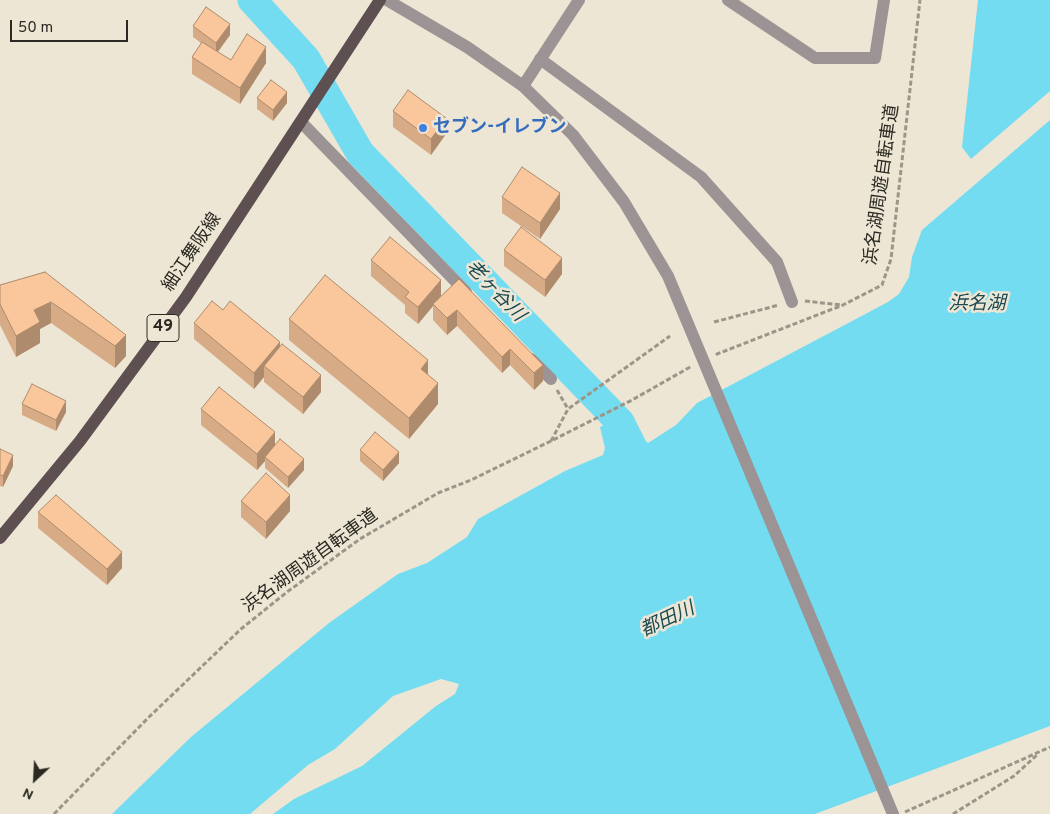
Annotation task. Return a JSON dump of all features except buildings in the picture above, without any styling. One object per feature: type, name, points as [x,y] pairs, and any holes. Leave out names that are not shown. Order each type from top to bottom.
[{"type":"main road","name":"細江舞阪線","points":[[0,538],[80,441],[186,297],[380,0]]},
{"type":"street","points":[[387,0],[467,47],[523,86],[573,134],[624,202],[668,276],[896,811]]},
{"type":"street","points":[[523,86],[579,0]]},
{"type":"street","points":[[728,0],[815,58],[875,58],[884,0]]},
{"type":"street","points":[[540,59],[701,177],[777,262],[792,302]]},
{"type":"street","points":[[301,122],[474,300]]},
{"type":"street","points":[[523,350],[551,378]]},
{"type":"path","name":"浜名湖周遊自転車道","points":[[718,354],[843,305],[882,285],[891,259],[920,0]]},
{"type":"path","points":[[552,441],[568,409],[670,336]]},
{"type":"path","name":"浜名湖周遊自転車道","points":[[54,814],[156,710],[241,629],[286,592],[360,539],[438,494],[552,441],[632,400],[692,365]]},
{"type":"path","points":[[551,378],[568,409]]},
{"type":"path","points":[[896,811],[1050,747]]},
{"type":"path","points":[[953,814],[1014,776],[1040,752]]},
{"type":"water","points":[[978,0],[1050,0],[1050,91],[971,159],[962,147]]},
{"type":"water","points":[[1050,120],[1050,726],[815,814],[273,814],[294,799],[362,766],[436,706],[455,694],[459,684],[441,679],[393,696],[335,749],[308,765],[250,814],[112,814],[191,737],[329,623],[398,574],[427,563],[467,537],[478,519],[565,471],[603,455],[605,448],[600,427],[620,417],[625,424],[648,443],[676,425],[697,403],[888,302],[899,294],[909,277],[912,257],[922,230]]},
{"type":"waterway","name":"老ヶ谷川","points":[[252,0],[306,59],[360,153],[620,422],[635,452]]},
{"type":"place","name":"セブン-イレブン","points":[[423,128]]},
{"type":"water label","name":"浜名湖","points":[[977,305]]},
{"type":"water label","name":"都田川","points":[[668,621]]}]
